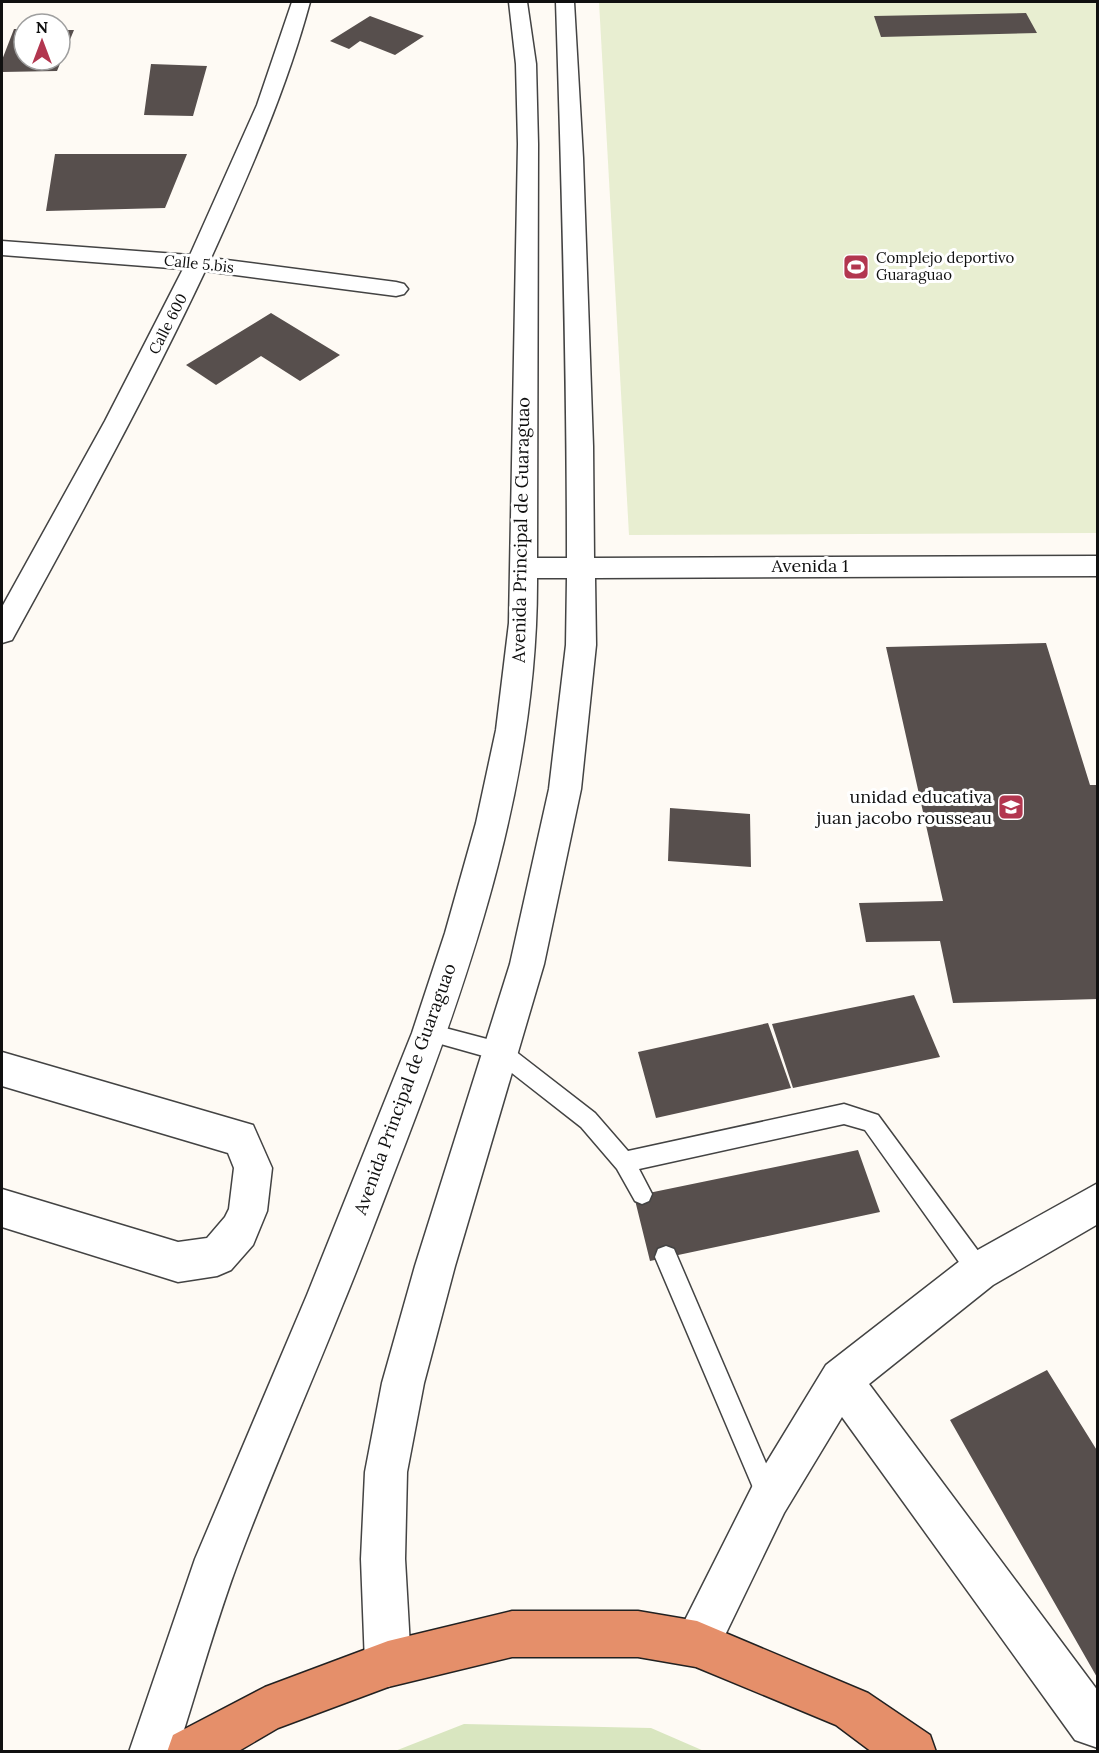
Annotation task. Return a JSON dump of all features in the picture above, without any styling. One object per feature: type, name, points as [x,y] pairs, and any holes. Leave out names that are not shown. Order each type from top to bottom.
[{"type":"highway","points":[[190,1752],[265,1710],[388,1664],[512,1634],[638,1634],[697,1644],[852,1709],[914,1752]]},
{"type":"street","name":"Calle 600","points":[[2,632],[114,433],[198,263],[256,132],[285,59],[301,2]]},
{"type":"street","name":"Avenida Principal de Guaraguao","points":[[153,1752],[217,1559],[319,1313],[430,1033],[462,933],[492,823],[512,730],[523,623],[528,144],[526,64],[518,2]]},
{"type":"street","points":[[388,1664],[383,1559],[386,1472],[403,1383],[499,1051],[527,964],[565,789],[581,645],[580,446],[565,2]]},
{"type":"street","name":"Calle 5.bis","points":[[2,248],[198,263],[396,289]]},
{"type":"street","name":"Avenida 1","points":[[523,568],[1098,566]]},
{"type":"street","points":[[2,1069],[240,1138],[253,1168],[248,1211],[239,1231],[217,1256],[178,1262],[2,1208]]},
{"type":"street","points":[[697,1644],[769,1498],[841,1380],[979,1271],[1098,1202]]},
{"type":"street","points":[[841,1380],[1092,1723],[1098,1725]]},
{"type":"lane","points":[[430,1033],[499,1051],[588,1120],[624,1162],[642,1194]]},
{"type":"lane","points":[[624,1162],[844,1114],[871,1122],[979,1271]]},
{"type":"lane","points":[[666,1257],[769,1498]]},
{"type":"green space","name":"Complejo deportivo Guaraguao","points":[[599,2],[1097,2],[1097,533],[629,535]]},
{"type":"green space","points":[[464,1724],[651,1728],[704,1751],[395,1751]]},
{"type":"building","points":[[1026,13],[1037,33],[881,37],[874,16]]},
{"type":"building","points":[[370,16],[424,36],[395,55],[360,41],[349,49],[330,41]]},
{"type":"building","points":[[12,34],[12,72],[2,72],[2,60]]},
{"type":"building","points":[[151,64],[207,66],[193,116],[144,115]]},
{"type":"building","points":[[55,154],[187,154],[165,208],[46,211]]},
{"type":"building","points":[[271,313],[340,355],[300,381],[261,356],[216,385],[186,365]]},
{"type":"building","name":"unidad educativa juan jacobo rousseau","points":[[1046,643],[1090,785],[1098,785],[1098,999],[953,1003],[940,941],[866,942],[859,903],[943,901],[886,647]]},
{"type":"building","points":[[670,808],[750,814],[751,867],[668,861]]},
{"type":"building","points":[[914,995],[940,1057],[793,1088],[772,1024]]},
{"type":"building","points":[[768,1023],[791,1088],[656,1118],[638,1052]]},
{"type":"building","points":[[858,1150],[880,1212],[650,1261],[634,1196]]},
{"type":"building","points":[[1047,1370],[1098,1452],[1098,1679],[950,1420]]},
{"type":"place","name":"Complejo deportivo Guaraguao","points":[[856,267]]},
{"type":"place","name":"unidad educativa juan jacobo rousseau","points":[[1011,807]]}]
